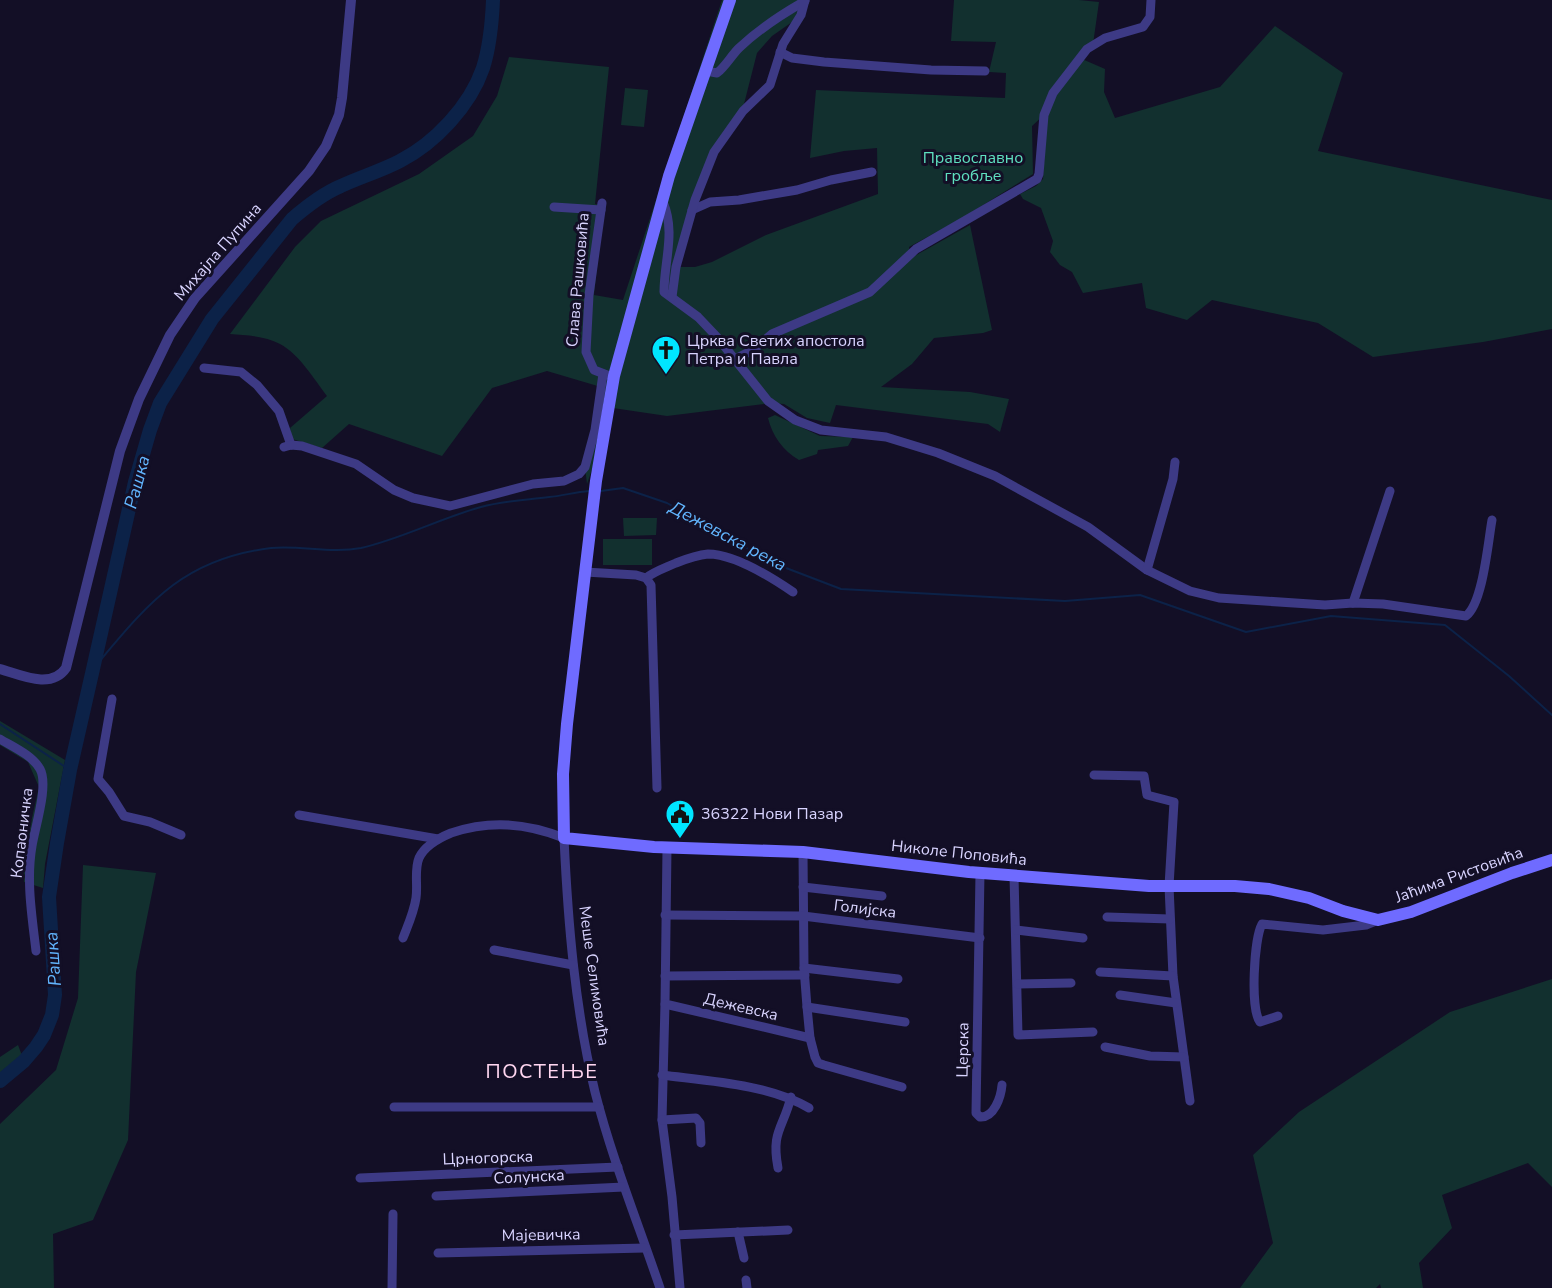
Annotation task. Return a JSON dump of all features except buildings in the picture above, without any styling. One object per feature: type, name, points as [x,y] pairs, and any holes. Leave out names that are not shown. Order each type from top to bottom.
[{"type":"main road","points":[[609,375],[680,142],[730,0]]},
{"type":"main road","name":"Меше Селимовића","points":[[564,838],[563,774],[567,724],[609,375]]},
{"type":"main road","name":"Николе Поповића","points":[[564,838],[667,848],[803,852],[980,873],[1169,886]]},
{"type":"main road","name":"Јаћима Ристовића","points":[[1169,886],[1235,886],[1269,889],[1309,898],[1378,920],[1411,912],[1552,860]]},
{"type":"street","name":"Михајла Пупина","points":[[0,669],[46,680],[57,678],[66,668],[120,451],[139,399],[171,335],[195,298],[309,171],[326,146],[339,114],[342,98],[351,0]]},
{"type":"street","points":[[735,359],[753,350],[772,334],[870,292],[916,249],[1037,179],[1044,115],[1053,93],[1087,49],[1105,38],[1143,27],[1150,17],[1151,0]]},
{"type":"street","points":[[706,71],[717,73],[720,71],[728,59],[750,39],[805,1]]},
{"type":"street","points":[[672,297],[676,267],[697,192],[717,147],[743,111],[770,85],[780,52],[787,36],[801,15],[805,1]]},
{"type":"street","points":[[780,52],[792,58],[824,63],[985,71]]},
{"type":"street","points":[[692,210],[710,202],[739,200],[797,190],[831,180],[873,172]]},
{"type":"street","points":[[663,202],[670,225],[664,292],[698,316],[768,401],[795,420],[821,430],[886,437],[938,453],[995,476],[1088,526],[1147,570],[1190,591],[1219,598],[1325,605],[1383,604],[1466,616],[1470,613],[1480,589],[1492,520]]},
{"type":"street","name":"Слава Рашковића","points":[[554,207],[601,207],[589,296],[586,352],[591,367],[596,372],[609,375]]},
{"type":"street","points":[[204,368],[240,372],[257,385],[279,411],[287,446],[302,446],[356,464],[394,490],[443,506],[533,484],[564,480],[579,474],[585,467],[609,375]]},
{"type":"street","points":[[1147,570],[1173,479],[1175,462]]},
{"type":"street","points":[[1353,603],[1390,491]]},
{"type":"street","points":[[646,578],[694,556],[717,555],[734,560],[775,580],[793,592]]},
{"type":"street","points":[[585,572],[636,575],[646,578],[651,585],[657,788]]},
{"type":"street","points":[[112,699],[98,779],[124,816],[150,822],[181,835]]},
{"type":"street","name":"Копаоничка","points":[[0,739],[32,760],[43,776],[43,789],[29,866],[36,951]]},
{"type":"street","points":[[1094,775],[1144,776],[1147,795],[1174,802],[1169,886],[1173,976],[1190,1101]]},
{"type":"street","points":[[299,815],[438,839]]},
{"type":"street","points":[[403,938],[416,901],[417,864],[420,855],[438,839],[487,824],[535,829],[564,838]]},
{"type":"street","name":"Меше Селимовића","points":[[564,838],[573,965],[599,1107],[624,1187],[660,1288]]},
{"type":"street","points":[[667,848],[662,1120],[680,1288]]},
{"type":"street","points":[[803,852],[804,971],[810,1038],[818,1063],[902,1087]]},
{"type":"street","name":"Церска","points":[[980,873],[976,1113],[980,1117],[985,1118],[990,1114],[1002,1085]]},
{"type":"street","points":[[1014,876],[1018,1035],[1093,1032]]},
{"type":"street","name":"Голијска","points":[[803,887],[882,896]]},
{"type":"street","points":[[665,915],[803,916]]},
{"type":"street","name":"Голијска","points":[[803,916],[980,939]]},
{"type":"street","points":[[1107,917],[1170,919]]},
{"type":"street","name":"Јаћима Ристовића","points":[[1278,1016],[1260,1022],[1256,1014],[1255,965],[1262,924],[1323,930],[1366,925],[1378,920]]},
{"type":"street","points":[[1016,930],[1083,938]]},
{"type":"street","points":[[494,950],[573,965]]},
{"type":"street","points":[[804,971],[898,980]]},
{"type":"street","name":"Дежевска","points":[[665,975],[804,971]]},
{"type":"street","points":[[1100,972],[1173,976]]},
{"type":"street","points":[[1018,984],[1071,983]]},
{"type":"street","points":[[1120,995],[1176,1003]]},
{"type":"street","name":"Дежевска","points":[[665,1004],[810,1038]]},
{"type":"street","points":[[807,1007],[905,1022]]},
{"type":"street","points":[[1105,1047],[1150,1056],[1184,1057]]},
{"type":"street","points":[[662,1075],[724,1083],[791,1097],[809,1108]]},
{"type":"street","points":[[778,1168],[774,1151],[776,1138],[791,1097]]},
{"type":"street","points":[[394,1107],[599,1107]]},
{"type":"street","points":[[662,1120],[696,1118],[700,1123],[701,1143]]},
{"type":"street","name":"Црногорска","points":[[360,1178],[618,1167]]},
{"type":"street","name":"Солунска","points":[[436,1196],[624,1187]]},
{"type":"street","points":[[392,1288],[393,1214]]},
{"type":"street","points":[[674,1235],[788,1230]]},
{"type":"street","points":[[738,1232],[744,1258]]},
{"type":"street","name":"Мајевичка","points":[[438,1252],[645,1248]]},
{"type":"green space","name":"Православно гробље","points":[[722,0],[808,0],[802,22],[795,20],[772,36],[757,53],[744,104],[720,142],[676,267],[695,267],[712,262],[766,235],[878,194],[877,148],[844,151],[810,158],[816,90],[1005,98],[1006,73],[989,72],[996,42],[951,41],[954,0],[1099,2],[1093,44],[1079,58],[1044,115],[1032,126],[1033,174],[964,217],[909,247],[911,258],[970,225],[992,330],[934,338],[912,364],[881,387],[970,392],[1009,399],[1000,432],[988,424],[836,405],[830,423],[807,418],[784,404],[772,403],[667,416],[613,408],[587,484],[585,467],[601,387],[547,371],[492,388],[442,456],[349,424],[322,448],[292,439],[290,428],[327,396],[306,367],[287,348],[262,338],[230,334],[295,247],[321,221],[419,174],[473,136],[497,96],[509,57],[609,67],[595,204],[604,205],[594,295],[623,300]]},
{"type":"green space","points":[[1275,26],[1343,73],[1318,151],[1552,200],[1552,329],[1483,342],[1373,357],[1318,323],[1212,300],[1187,320],[1146,308],[1142,283],[1083,293],[1072,272],[1060,265],[1050,252],[1053,241],[1041,208],[1023,199],[1020,194],[1036,186],[1043,179],[1047,116],[1054,97],[1082,59],[1105,69],[1104,92],[1115,118],[1220,87]]},
{"type":"green space","points":[[625,88],[648,90],[644,127],[621,125]]},
{"type":"green space","points":[[775,415],[820,436],[853,437],[848,446],[818,450],[817,454],[799,460],[783,447],[775,436],[768,418]]},
{"type":"green space","points":[[623,518],[657,518],[656,535],[624,536]]},
{"type":"green space","points":[[603,539],[652,539],[652,565],[603,565]]},
{"type":"green space","points":[[0,721],[65,760],[45,864],[43,888],[24,882],[22,862],[39,787],[28,762],[0,745]]},
{"type":"green space","points":[[83,865],[156,873],[136,972],[128,1140],[93,1220],[53,1234],[54,1288],[0,1288],[0,1124],[56,1070],[78,998]]},
{"type":"green space","points":[[1552,979],[1552,1187],[1528,1163],[1442,1195],[1452,1228],[1419,1263],[1423,1288],[1381,1288],[1380,1284],[1376,1288],[1240,1288],[1273,1243],[1253,1155],[1299,1112],[1450,1012]]},
{"type":"green space","points":[[18,1045],[24,1061],[0,1081],[0,1057]]},
{"type":"waterway","name":"Рашка","points":[[0,1081],[24,1061],[36,1047],[52,1015],[55,995],[49,897],[57,843],[70,770],[135,482],[160,403],[212,319],[292,219],[327,193],[393,165],[413,153],[450,122],[469,96],[483,68],[490,34],[493,0]]},
{"type":"waterway","name":"Дежевска река","points":[[601,491],[623,488],[667,503],[773,563],[841,589],[1065,601],[1140,595],[1246,632],[1331,616],[1445,625],[1509,676],[1552,715]]},
{"type":"waterway","name":"Дежевска река","points":[[93,669],[149,605],[189,574],[213,563],[240,554],[271,548],[338,550],[361,548],[481,507],[589,491]]},
{"type":"waterway","points":[[0,724],[70,770]]},
{"type":"place","name":"Црква Светих апостола Петра и Павла","points":[[666,376]]},
{"type":"place","name":"36322 Нови Пазар","points":[[680,840]]},
{"type":"district","name":"ПОСТЕЊЕ","points":[[542,1071]]}]
